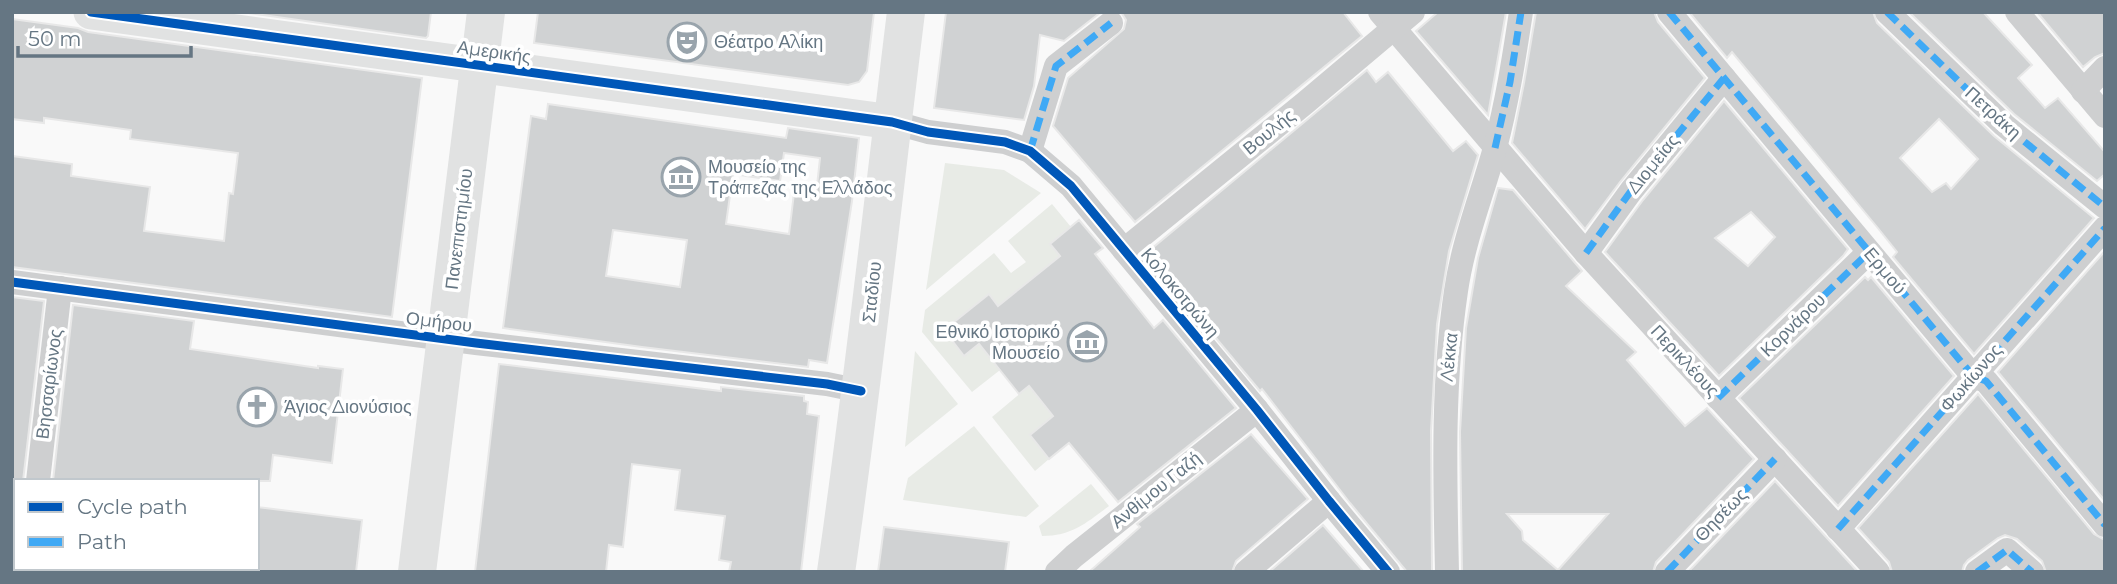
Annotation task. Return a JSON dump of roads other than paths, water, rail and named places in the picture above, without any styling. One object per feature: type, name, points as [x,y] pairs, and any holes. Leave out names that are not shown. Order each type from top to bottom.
[{"type":"main road","name":"Πανεπιστημίου","points":[[416,572],[486,12]]},
{"type":"main road","name":"Σταδίου","points":[[836,572],[862,391],[906,12]]},
{"type":"street","name":"Αμερικής","points":[[94,12],[892,122]]},
{"type":"street","name":"Βουλής","points":[[1124,250],[1305,103],[1387,20],[1413,12]]},
{"type":"street","name":"Λέκκα","points":[[1447,572],[1444,430],[1449,348],[1458,281],[1495,148],[1510,82],[1521,12]]},
{"type":"street","name":"Ερμού","points":[[1669,12],[1973,376],[1986,381],[2105,525]]},
{"type":"street","name":"Πετράκη","points":[[1887,12],[2004,125],[2105,207]]},
{"type":"street","points":[[2017,12],[2105,116]]},
{"type":"street","name":"Περικλέους","points":[[1387,20],[1586,253],[1878,572]]},
{"type":"street","points":[[1030,151],[1056,66],[1111,23]]},
{"type":"street","points":[[2083,91],[2105,68]]},
{"type":"street","name":"Διομείας","points":[[1586,253],[1631,191],[1724,78]]},
{"type":"street","name":"Κολοκοτρώνη","points":[[892,122],[928,132],[1005,142],[1030,151],[1071,186],[1388,572]]},
{"type":"street","name":"Φωκίωνος","points":[[1838,529],[2105,228]]},
{"type":"street","name":"Κορνάρου","points":[[1718,398],[1869,252]]},
{"type":"street","name":"Ομήρου","points":[[12,282],[445,339],[827,384],[862,391]]},
{"type":"street","name":"Βησσαρίωνος","points":[[38,479],[60,288]]},
{"type":"street","name":"Ανθίμου Γαζή","points":[[1057,572],[1257,410]]},
{"type":"street","name":"Θησέως","points":[[1667,572],[1775,459]]},
{"type":"street","points":[[1246,572],[1329,501]]},
{"type":"street","points":[[1977,572],[2007,550],[2032,572]]},
{"type":"place","name":"Θέατρο Αλίκη","points":[[687,42]]},
{"type":"place","name":"Μουσείο της Τράπεζας της Ελλάδος","points":[[681,177]]},
{"type":"place","name":"Εθνικό Ιστορικό Μουσείο","points":[[1087,342]]},
{"type":"place","name":"Άγιος Διονύσιος","points":[[257,407]]}]
